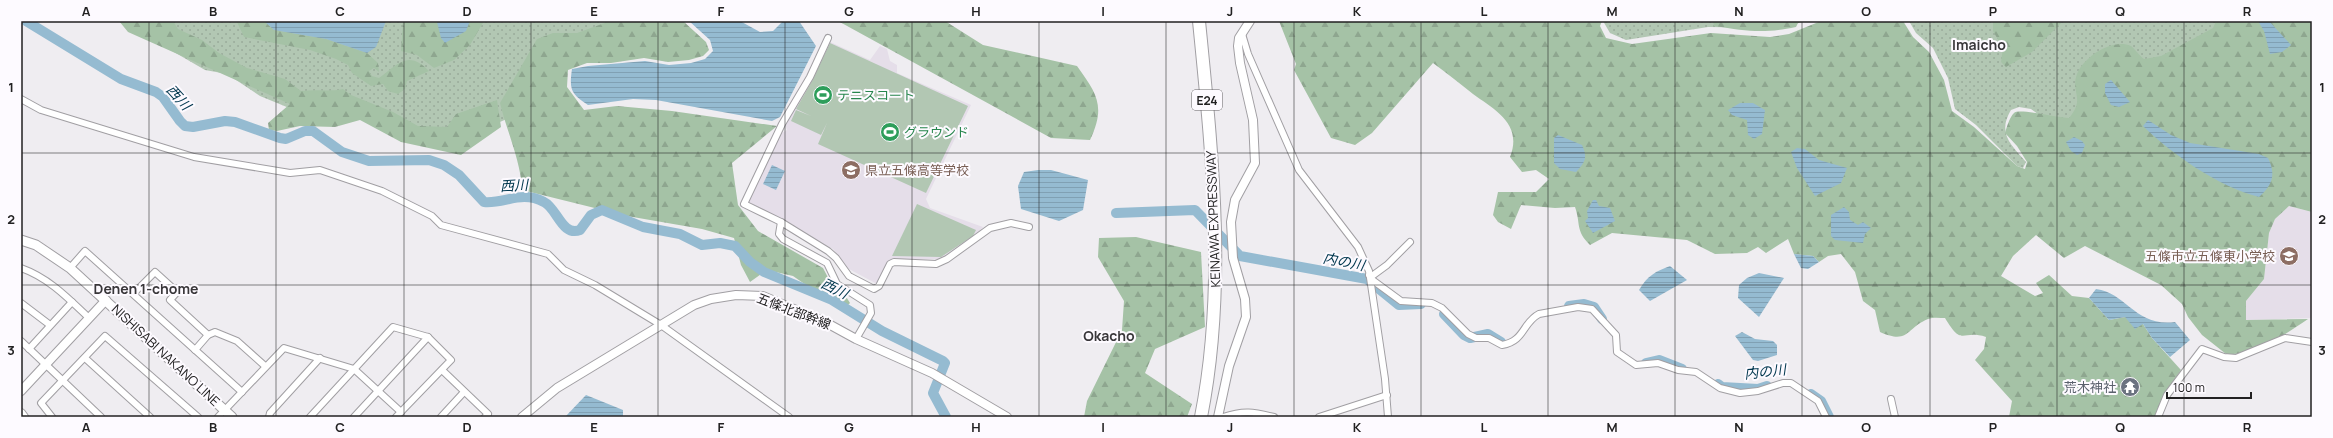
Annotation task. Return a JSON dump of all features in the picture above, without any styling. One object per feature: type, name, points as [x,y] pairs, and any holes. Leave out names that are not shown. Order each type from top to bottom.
[{"type":"highway","name":"KEINAWA EXPRESSWAY","points":[[1199,21],[1213,178],[1216,278],[1209,372],[1201,417]]},
{"type":"main road","name":"NISHISABI NAKANO LINE","points":[[21,240],[36,245],[70,268],[232,417]]},
{"type":"street","points":[[1218,417],[1228,366],[1246,317],[1245,298],[1233,258],[1231,222],[1232,208],[1238,193],[1249,178],[1256,163],[1253,120],[1240,63],[1238,46],[1242,34],[1250,21]]},
{"type":"street","points":[[1242,34],[1248,54],[1298,170],[1358,247],[1370,277],[1387,396],[1388,417]]},
{"type":"street","points":[[828,38],[810,77],[782,124],[744,204],[781,222],[832,254],[849,276],[874,289],[879,286],[890,264],[894,262],[936,264],[947,259],[990,228],[1011,223],[1029,227]]},
{"type":"street","points":[[1238,46],[1248,54]]},
{"type":"street","points":[[21,99],[41,110],[194,157],[290,173],[320,170],[375,188],[432,216],[441,225],[548,254],[564,270],[595,285],[660,325],[789,417]]},
{"type":"street","points":[[781,222],[779,234],[783,240],[827,263],[837,284],[870,305],[870,313],[856,339]]},
{"type":"street","points":[[1370,277],[1387,265],[1410,242]]},
{"type":"street","points":[[70,268],[86,251],[242,392]]},
{"type":"street","points":[[21,268],[36,273],[89,318]]},
{"type":"street","points":[[134,293],[155,272],[177,292],[170,300],[208,335]]},
{"type":"street","points":[[1370,277],[1401,301],[1432,303],[1442,308],[1463,330],[1474,337],[1489,338],[1502,345],[1511,344],[1517,340],[1534,317],[1539,314],[1578,307],[1592,310],[1616,335],[1617,352],[1636,365],[1658,363],[1678,370],[1696,372],[1720,388],[1740,392],[1758,391],[1783,383],[1791,383],[1818,402],[1826,417]]},
{"type":"street","name":"五條北部幹線","points":[[522,417],[557,388],[694,305],[711,298],[749,295],[763,296],[798,310],[856,339],[932,373],[1007,417]]},
{"type":"street","points":[[21,391],[106,300]]},
{"type":"street","points":[[29,349],[72,302]]},
{"type":"street","points":[[21,303],[50,326]]},
{"type":"street","points":[[218,417],[265,366],[284,348],[354,369],[378,391],[398,415],[451,360],[428,337],[393,327],[354,369],[310,417]]},
{"type":"street","points":[[195,350],[208,335],[215,332],[237,341],[265,366]]},
{"type":"street","points":[[52,417],[41,403],[105,336],[198,417]]},
{"type":"street","points":[[354,417],[428,337]]},
{"type":"street","points":[[2158,417],[2167,395],[2202,349],[2224,357],[2236,358],[2285,338],[2312,342]]},
{"type":"street","points":[[21,341],[102,417]]},
{"type":"street","points":[[85,358],[150,417]]},
{"type":"street","points":[[270,417],[270,413],[320,358]]},
{"type":"street","points":[[442,370],[488,414],[485,417]]},
{"type":"street","points":[[441,417],[464,392]]},
{"type":"street","points":[[1319,417],[1387,396]]},
{"type":"street","points":[[1890,399],[1894,417]]},
{"type":"street","points":[[21,412],[24,417]]},
{"type":"street","points":[[1223,417],[1238,412],[1253,412],[1274,417]]},
{"type":"shaded area","name":"県立五條高等学校","points":[[828,41],[870,60],[880,46],[887,49],[890,61],[897,65],[897,73],[971,105],[926,199],[930,208],[983,227],[980,231],[942,259],[890,260],[877,284],[849,269],[833,249],[789,225],[790,223],[749,205],[747,201],[776,141],[782,133],[787,130],[785,124]]},
{"type":"shaded area","name":"五條市立五條東小学校","points":[[2289,206],[2312,212],[2312,318],[2246,320],[2246,301],[2264,279],[2269,233],[2275,219]]},
{"type":"green space","points":[[119,21],[173,21],[178,29],[202,40],[219,53],[247,68],[285,79],[301,91],[343,89],[351,95],[393,112],[418,126],[447,127],[456,114],[497,100],[501,127],[461,155],[401,142],[360,120],[335,127],[300,126],[277,131],[269,130],[268,123],[290,104],[128,32]]},
{"type":"green space","points":[[127,21],[636,21],[583,40],[509,118],[484,129],[432,137],[348,107],[311,117],[260,96],[227,74],[205,70],[136,30]]},
{"type":"green space","points":[[264,21],[274,30],[326,39],[367,53],[378,63],[379,72],[374,68],[369,71],[372,76],[379,78],[397,64],[409,60],[421,64],[429,71],[407,81],[405,89],[398,94],[388,91],[383,84],[371,86],[352,73],[348,65],[336,59],[310,50],[244,37],[237,22]]},
{"type":"green space","points":[[403,21],[484,21],[470,45],[454,60],[434,68],[417,55],[401,51]]},
{"type":"green space","points":[[610,21],[683,21],[706,42],[709,50],[703,56],[689,60],[668,62],[644,58],[611,63],[587,63],[568,70],[567,87],[584,110],[617,106],[672,111],[777,126],[732,163],[738,205],[758,231],[823,268],[833,287],[845,295],[850,303],[845,308],[829,301],[793,276],[767,270],[750,282],[741,265],[734,238],[702,229],[627,216],[522,190],[519,168],[500,103],[537,39],[553,33],[577,33]]},
{"type":"green space","points":[[838,21],[945,21],[983,45],[1077,66],[1090,85],[1097,101],[1098,118],[1090,140],[1051,138]]},
{"type":"green space","points":[[1279,21],[1602,21],[1600,26],[1606,38],[1632,44],[1711,33],[1770,37],[1789,34],[1821,21],[1903,21],[1913,37],[1929,52],[1944,80],[1952,111],[1974,127],[2017,166],[2025,169],[2027,162],[2017,146],[2005,133],[2011,117],[2017,112],[2031,112],[2069,118],[2074,111],[2077,100],[2075,81],[2077,74],[2086,61],[2107,47],[2124,44],[2131,46],[2144,59],[2161,56],[2213,28],[2216,21],[2312,21],[2312,212],[2289,206],[2275,219],[2269,233],[2264,279],[2246,301],[2246,320],[2308,319],[2280,337],[2258,348],[2237,354],[2226,354],[2202,335],[2188,317],[2182,304],[2161,285],[2085,246],[2064,258],[2036,235],[2013,256],[2001,276],[2035,296],[2043,293],[2036,283],[2049,275],[2072,296],[2089,298],[2109,320],[2125,317],[2143,324],[2152,338],[2181,370],[2164,395],[2156,417],[2009,417],[2012,401],[1975,360],[1984,349],[1986,337],[1978,335],[1959,335],[1945,318],[1928,319],[1902,336],[1889,336],[1880,332],[1875,310],[1863,301],[1855,272],[1841,254],[1828,256],[1819,262],[1813,256],[1794,254],[1788,239],[1766,253],[1758,247],[1747,253],[1715,254],[1687,240],[1612,233],[1590,245],[1580,231],[1575,207],[1555,208],[1521,205],[1511,229],[1498,222],[1493,215],[1498,192],[1536,192],[1549,179],[1536,170],[1522,172],[1510,157],[1513,145],[1513,135],[1505,119],[1498,112],[1433,63],[1372,133],[1355,145],[1331,138],[1294,70],[1296,64]]},
{"type":"green space","points":[[1603,21],[1805,21],[1783,28],[1708,27],[1626,40],[1610,33]]},
{"type":"green space","points":[[1713,21],[1799,21],[1796,27],[1764,31],[1714,26]]},
{"type":"green space","points":[[1909,21],[2226,21],[2082,118],[2046,120],[2031,109],[2019,107],[2011,110],[2005,126],[2006,132],[2011,144],[2026,162],[2023,168],[2017,166],[1976,125],[1955,109],[1948,78],[1933,48],[1916,33]]},
{"type":"green space","points":[[1993,21],[2063,21],[2032,52],[2006,67],[2001,62],[2003,48],[1993,31]]},
{"type":"green space","name":"グラウンド","points":[[830,43],[968,106],[926,193],[818,144],[827,123],[821,135],[791,121],[796,110],[811,116],[796,109],[812,81]]},
{"type":"green space","points":[[917,204],[976,230],[973,236],[941,257],[892,256]]},
{"type":"green space","points":[[1136,237],[1201,252],[1205,327],[1155,349],[1145,373],[1192,404],[1187,417],[1084,417],[1087,401],[1122,330],[1124,301],[1098,257],[1099,238]]},
{"type":"water","points":[[264,21],[386,21],[376,47],[367,53],[326,39],[274,30]]},
{"type":"water","points":[[470,21],[466,31],[445,43],[441,38],[437,22]]},
{"type":"water","points":[[689,21],[740,21],[760,32],[773,31],[783,21],[799,21],[816,46],[780,117],[772,121],[656,100],[633,99],[588,105],[578,98],[572,91],[572,69],[588,66],[645,61],[669,65],[691,63],[705,59],[713,51],[710,40]]},
{"type":"water","points":[[2258,21],[2269,21],[2291,45],[2282,52],[2270,54],[2264,31]]},
{"type":"water","points":[[2111,80],[2130,102],[2119,107],[2111,105],[2105,93],[2105,84]]},
{"type":"water","points":[[1740,103],[1753,103],[1765,110],[1762,134],[1754,139],[1748,135],[1747,120],[1732,115],[1728,110]]},
{"type":"water","points":[[2148,120],[2171,135],[2190,143],[2259,154],[2268,158],[2272,169],[2272,179],[2270,184],[2264,193],[2259,197],[2228,186],[2197,169],[2168,148],[2143,126]]},
{"type":"water","points":[[1558,135],[1582,145],[1585,153],[1585,160],[1576,172],[1560,169],[1554,163],[1554,138]]},
{"type":"water","points":[[2074,137],[2082,141],[2085,145],[2082,153],[2077,155],[2071,151],[2066,142]]},
{"type":"water","points":[[1797,148],[1805,149],[1819,160],[1847,168],[1841,183],[1815,196],[1797,168],[1791,152]]},
{"type":"water","points":[[772,165],[785,171],[776,190],[763,184]]},
{"type":"water","points":[[1051,170],[1088,180],[1083,210],[1059,221],[1021,209],[1018,186],[1024,172]]},
{"type":"water","points":[[1593,200],[1596,200],[1599,206],[1610,208],[1615,221],[1593,233],[1585,221],[1588,218],[1587,211]]},
{"type":"water","points":[[1844,207],[1849,212],[1850,220],[1858,225],[1863,222],[1871,228],[1865,234],[1863,243],[1835,240],[1831,236],[1831,215]]},
{"type":"water","points":[[1794,254],[1813,256],[1819,262],[1808,269],[1801,268]]},
{"type":"water","points":[[1670,266],[1687,280],[1650,301],[1639,290],[1645,281],[1652,275]]},
{"type":"water","points":[[1759,273],[1784,278],[1759,317],[1738,298],[1739,285],[1747,278]]},
{"type":"water","points":[[2096,289],[2107,292],[2116,297],[2150,320],[2175,322],[2190,340],[2170,357],[2152,338],[2143,324],[2135,329],[2125,317],[2109,320],[2089,298]]},
{"type":"water","points":[[1742,332],[1755,339],[1773,341],[1777,345],[1777,355],[1758,361],[1753,360],[1735,336]]},
{"type":"water","points":[[586,395],[623,410],[623,417],[565,417]]},
{"type":"waterway","name":"西川","points":[[26,21],[121,79],[156,92],[163,97],[185,126],[193,127],[225,121],[235,122],[286,139],[305,131],[313,131],[342,152],[369,161],[429,160],[444,165],[459,175],[484,202],[520,197],[528,197],[544,202],[549,205],[564,226],[574,231],[580,230],[591,215],[602,210],[643,227],[680,234],[702,245],[720,243],[735,246],[750,262],[764,272],[832,300],[882,331],[943,361],[945,363],[933,393],[946,417]]},
{"type":"waterway","name":"内の川","points":[[1116,213],[1195,210],[1240,256],[1367,279],[1399,305],[1421,304]]},
{"type":"waterway","name":"内の川","points":[[1569,306],[1584,304],[1594,307],[1602,319]]},
{"type":"waterway","name":"内の川","points":[[1444,314],[1464,335],[1470,338],[1488,334],[1501,342]]},
{"type":"waterway","name":"内の川","points":[[1646,363],[1659,360],[1682,369]]},
{"type":"waterway","name":"内の川","points":[[1718,384],[1722,387],[1758,389],[1767,386]]},
{"type":"waterway","name":"内の川","points":[[1811,394],[1821,401],[1829,417]]},
{"type":"place","name":"テニスコート","points":[[823,95]]},
{"type":"place","name":"グラウンド","points":[[890,132]]},
{"type":"place","name":"県立五條高等学校","points":[[851,170]]},
{"type":"place","name":"五條市立五條東小学校","points":[[2289,256]]},
{"type":"place","name":"荒木神社","points":[[2130,387]]},
{"type":"district","name":"Imaicho","points":[[1979,44]]},
{"type":"district","name":"Denen 1-chome","points":[[146,288]]},
{"type":"district","name":"Okacho","points":[[1109,335]]}]
